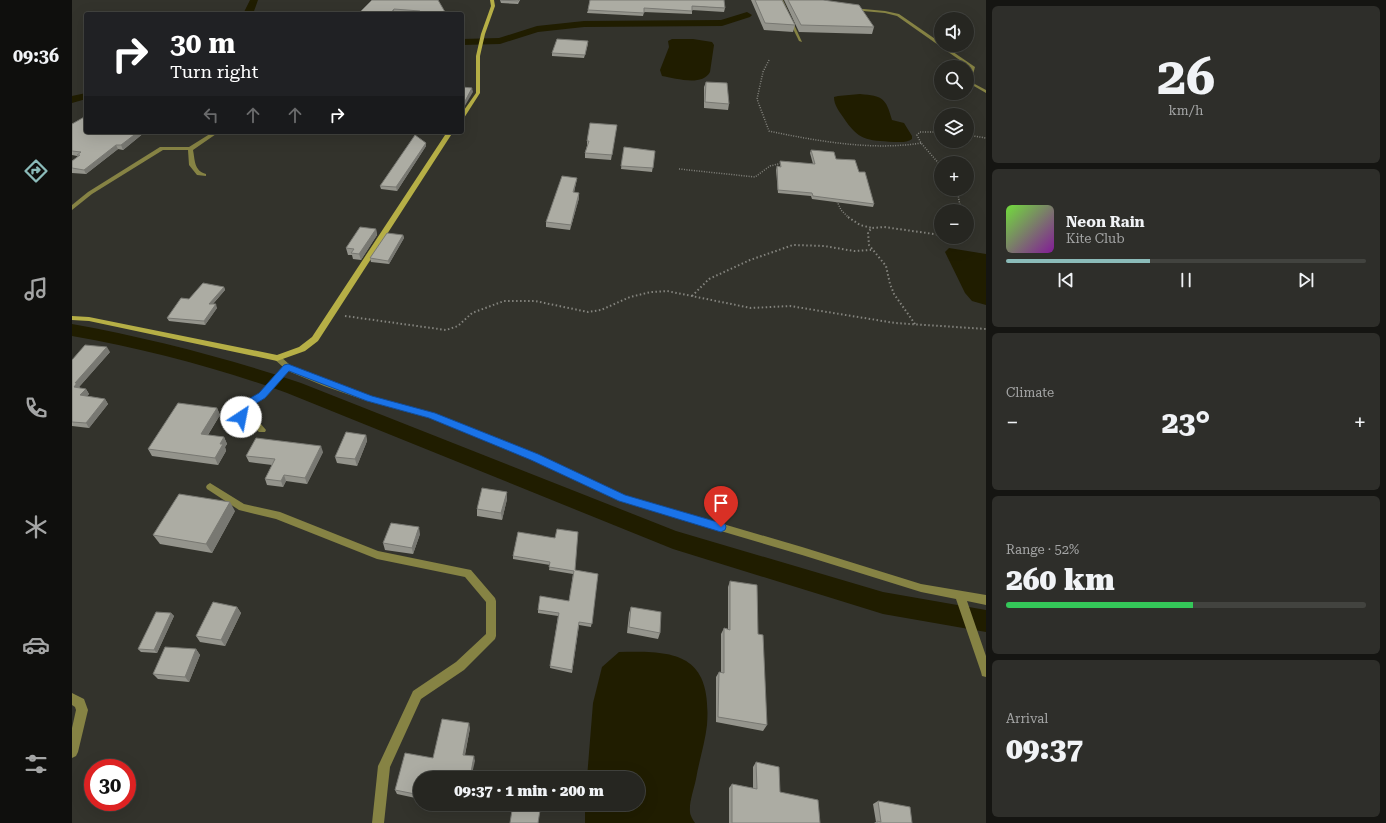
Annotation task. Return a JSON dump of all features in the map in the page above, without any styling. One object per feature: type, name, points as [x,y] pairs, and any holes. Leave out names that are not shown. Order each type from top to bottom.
[{"type":"main road","points":[[464,114],[478,93],[478,56],[483,34],[493,6],[492,0]]},
{"type":"main road","points":[[72,318],[89,319],[277,358],[302,349],[315,339],[391,220],[449,134]]},
{"type":"street","points":[[781,0],[801,42]]},
{"type":"street","points":[[846,8],[871,12],[885,12],[898,15],[973,68],[969,82],[986,92]]},
{"type":"street","points":[[72,208],[90,193],[162,148],[190,149],[213,134]]},
{"type":"street","points":[[190,149],[192,165],[199,174],[204,175]]},
{"type":"street","points":[[277,358],[288,367],[327,384],[431,416],[534,457],[622,498],[921,588],[961,598],[986,600]]},
{"type":"street","points":[[262,430],[257,425],[241,417],[243,406],[262,396],[288,367]]},
{"type":"street","points":[[210,487],[242,507],[277,515],[376,555],[468,574],[491,601],[491,636],[460,666],[417,695],[384,766],[378,823]]},
{"type":"street","points":[[961,598],[986,672]]},
{"type":"street","points":[[72,699],[80,703],[82,710],[72,752]]},
{"type":"path","points":[[769,60],[763,72],[757,99],[769,131],[823,141],[894,146],[907,146],[921,143]]},
{"type":"path","points":[[934,132],[920,132],[917,136],[934,158]]},
{"type":"path","points":[[974,136],[986,138]]},
{"type":"path","points":[[679,170],[755,177],[760,175],[767,166],[786,163]]},
{"type":"path","points":[[835,196],[841,211],[849,219],[861,226],[872,228],[884,227],[934,234]]},
{"type":"path","points":[[872,228],[868,232],[868,244],[871,250],[879,256],[886,267],[892,290],[915,325]]},
{"type":"path","points":[[692,296],[709,279],[750,260],[793,245],[824,246],[854,251],[871,250]]},
{"type":"path","points":[[332,314],[446,330],[458,326],[472,313],[504,301],[535,301],[588,312],[601,310],[630,297],[651,292],[667,291],[750,308],[790,306],[895,324],[986,328]]},
{"type":"shaded area","points":[[672,39],[693,39],[712,42],[714,45],[710,72],[706,77],[695,80],[681,80],[662,76],[660,70],[669,47],[668,41]]},
{"type":"shaded area","points":[[860,94],[879,97],[888,107],[892,120],[904,123],[912,136],[912,139],[903,142],[876,141],[864,138],[854,131],[838,110],[834,97]]},
{"type":"shaded area","points":[[949,248],[986,254],[986,305],[972,301],[965,293],[945,252]]},
{"type":"shaded area","points":[[619,652],[640,652],[674,656],[687,662],[697,671],[704,684],[707,702],[707,725],[690,808],[690,815],[695,823],[585,823],[585,811],[645,811],[645,771],[588,771],[593,703],[602,667]]},
{"type":"building","points":[[372,0],[438,0],[445,12],[420,12],[394,9],[392,12],[360,12]]},
{"type":"building","points":[[590,0],[724,0],[725,8],[692,6],[692,11],[644,8],[644,13],[588,10]]},
{"type":"building","points":[[755,0],[782,0],[795,25],[765,23]]},
{"type":"building","points":[[788,0],[823,0],[859,5],[874,27],[801,25]]},
{"type":"building","points":[[557,39],[588,41],[585,55],[552,53]]},
{"type":"building","points":[[706,82],[727,83],[729,104],[705,102]]},
{"type":"building","points":[[464,87],[472,88],[464,103]]},
{"type":"building","points":[[84,117],[84,134],[135,134],[121,145],[116,145],[84,170],[72,168],[72,161],[80,155],[77,155],[81,152],[72,151],[72,124]]},
{"type":"building","points":[[590,123],[617,125],[612,155],[585,153],[589,141],[587,141]]},
{"type":"building","points":[[415,135],[426,143],[396,187],[380,186]]},
{"type":"building","points":[[624,147],[655,151],[653,168],[621,166]]},
{"type":"building","points":[[811,150],[834,152],[836,159],[855,160],[859,172],[865,172],[874,204],[813,196],[812,193],[778,190],[777,166],[781,167],[780,161],[815,164]]},
{"type":"building","points":[[562,176],[577,178],[573,192],[579,193],[571,225],[546,222]]},
{"type":"building","points":[[360,227],[376,229],[359,254],[351,253],[354,249],[346,248]]},
{"type":"building","points":[[387,233],[403,235],[388,261],[370,258]]},
{"type":"building","points":[[203,283],[224,287],[209,304],[216,304],[204,321],[167,318],[181,298],[189,299]]},
{"type":"building","points":[[85,345],[107,347],[75,383],[77,383],[74,387],[86,389],[80,395],[105,399],[86,423],[72,422],[72,360]]},
{"type":"building","points":[[178,403],[217,408],[201,434],[224,437],[220,444],[223,444],[215,458],[148,449]]},
{"type":"building","points":[[346,432],[366,435],[355,459],[335,457]]},
{"type":"building","points":[[256,438],[321,446],[305,478],[284,475],[281,481],[265,479],[275,459],[246,456]]},
{"type":"building","points":[[482,488],[507,492],[501,513],[477,509]]},
{"type":"building","points":[[179,494],[230,502],[206,544],[153,535]]},
{"type":"building","points":[[391,523],[419,527],[412,548],[383,543]]},
{"type":"building","points":[[557,529],[578,532],[575,570],[598,574],[592,624],[579,622],[572,670],[550,666],[559,613],[538,610],[540,596],[569,601],[574,571],[549,567],[550,562],[513,556],[518,532],[555,538]]},
{"type":"building","points":[[730,581],[757,585],[758,634],[763,635],[767,725],[718,717],[719,672],[724,673],[724,628],[730,630]]},
{"type":"building","points":[[213,602],[237,607],[221,640],[196,636]]},
{"type":"building","points":[[631,607],[661,612],[660,633],[629,627]]},
{"type":"building","points":[[156,612],[171,613],[154,650],[138,649]]},
{"type":"building","points":[[165,647],[196,649],[185,677],[153,674]]},
{"type":"building","points":[[442,719],[469,723],[463,755],[474,756],[471,771],[413,771],[413,794],[395,790],[405,753],[433,758]]},
{"type":"building","points":[[756,762],[779,767],[780,792],[818,800],[820,823],[732,823],[732,784],[757,789]]},
{"type":"building","points":[[878,801],[910,807],[912,823],[877,823],[877,821],[881,822]]},
{"type":"building","points":[[512,811],[540,811],[538,823],[510,823]]},
{"type":"waterway","points":[[249,12],[254,0]]},
{"type":"waterway","points":[[464,42],[500,41],[537,29],[584,24],[722,23],[747,15]]},
{"type":"waterway","points":[[72,100],[84,97]]},
{"type":"waterway","points":[[72,330],[117,338],[257,375],[294,388],[673,540],[883,603],[986,621]]},
{"type":"route","points":[[241,417],[243,406],[262,396],[288,367],[327,384],[431,416],[534,457],[622,498],[721,527]]}]
